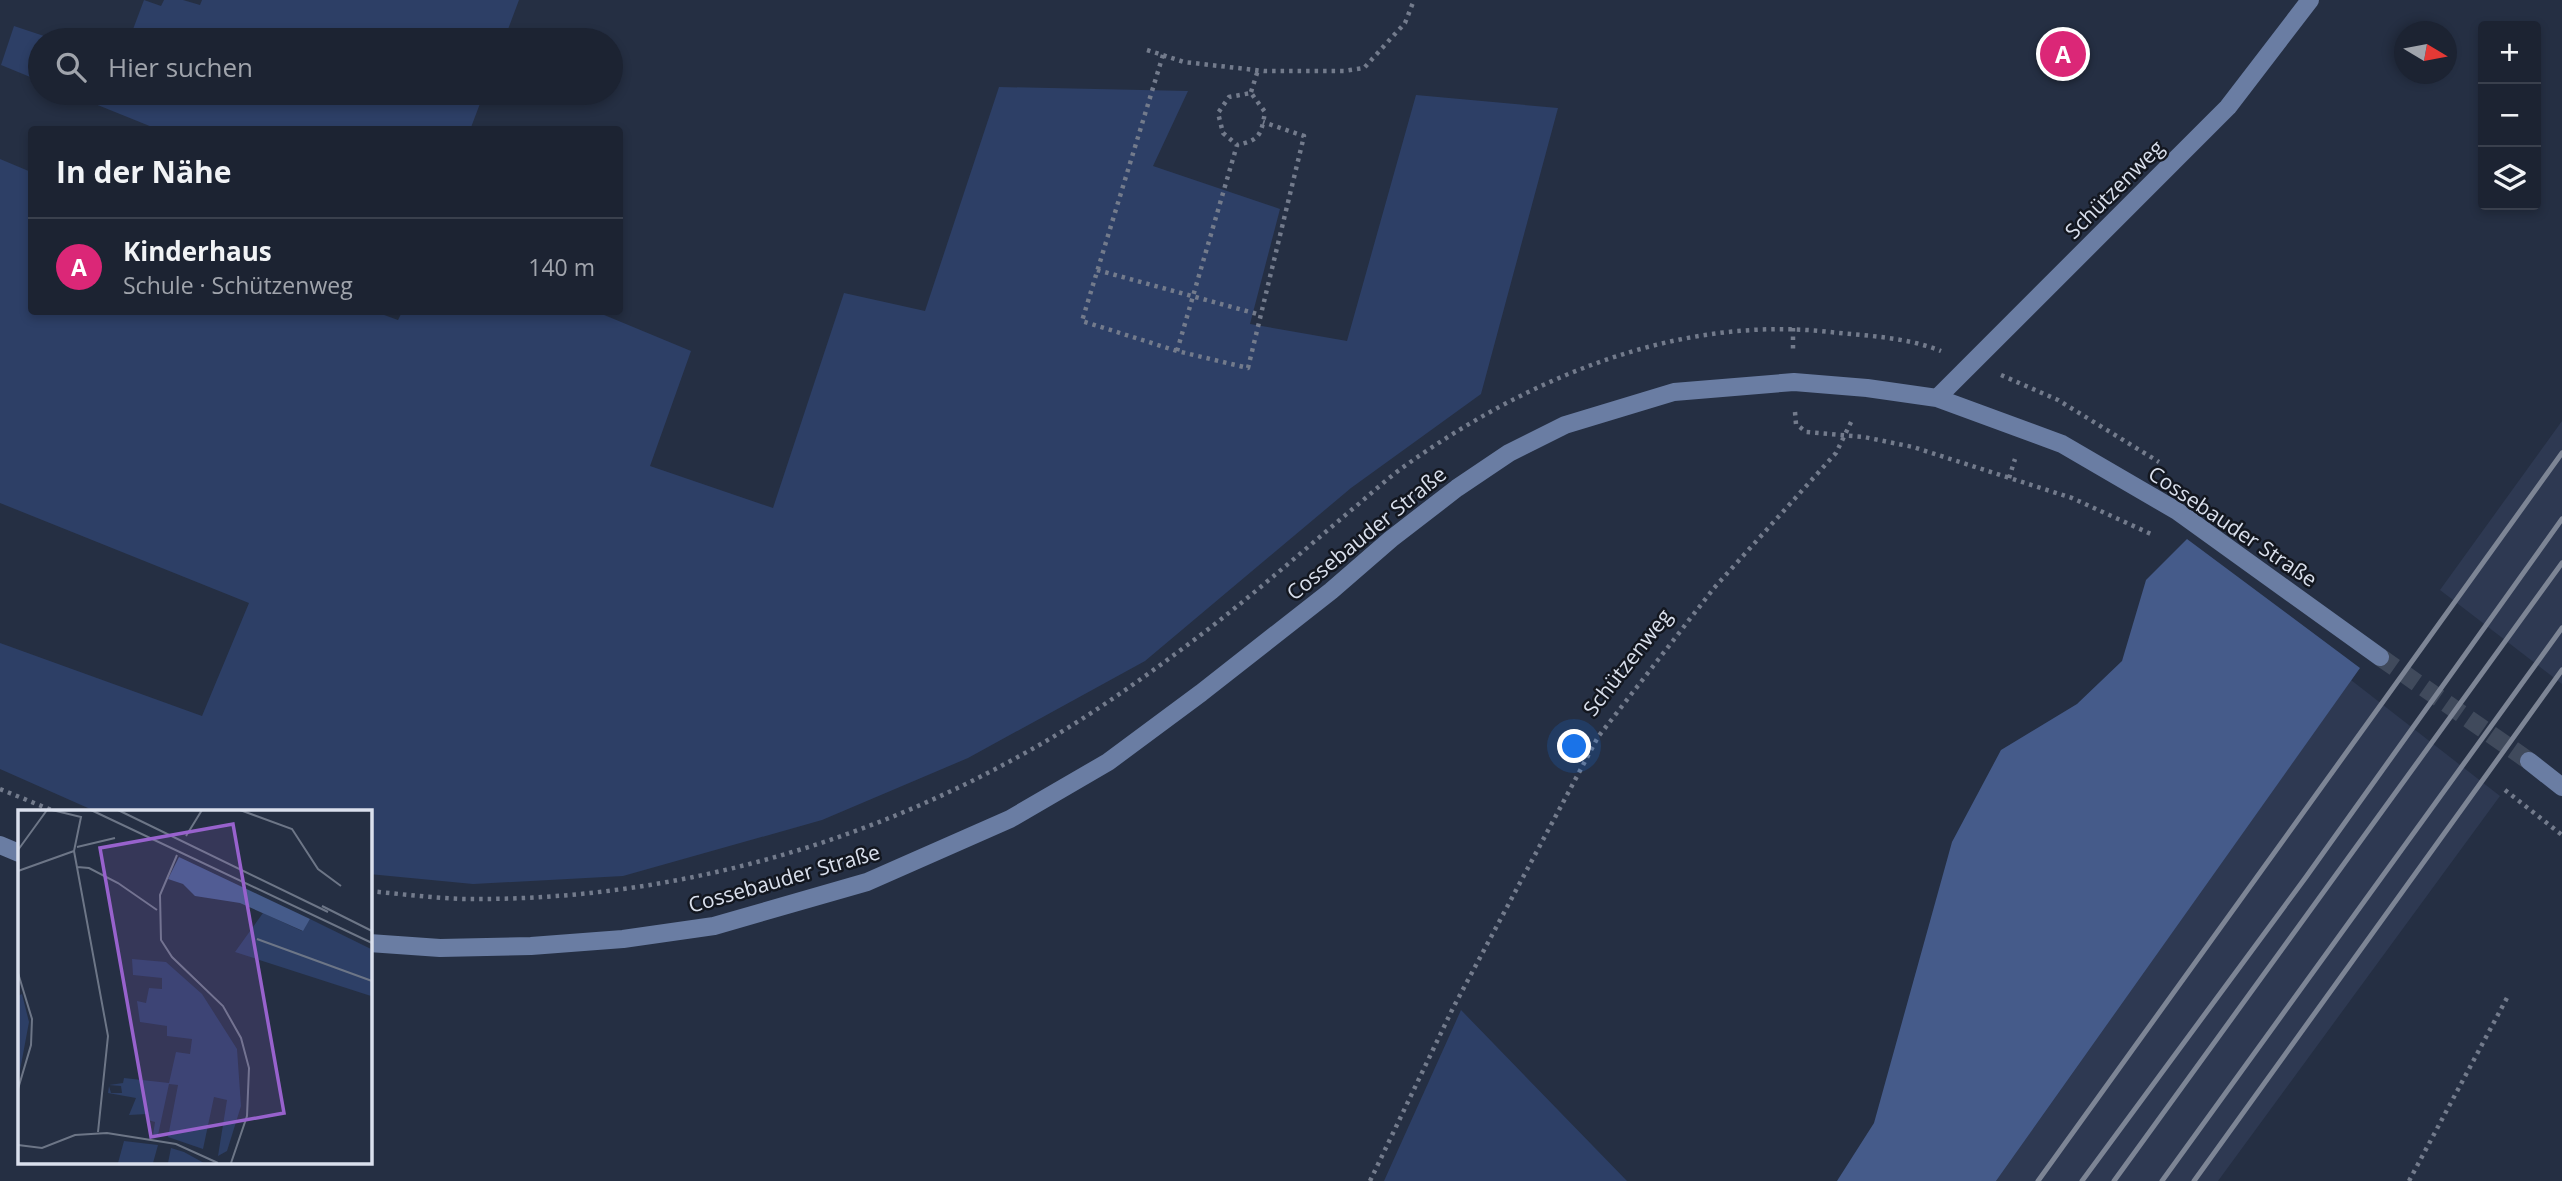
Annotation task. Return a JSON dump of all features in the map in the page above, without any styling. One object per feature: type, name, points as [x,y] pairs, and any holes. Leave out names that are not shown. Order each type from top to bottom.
[{"type":"street","name":"Schützenweg","points":[[1937,398],[2228,107],[2310,0]]},
{"type":"street","name":"Cossebauder Straße","points":[[371,943],[440,948],[531,946],[623,939],[714,926],[867,882],[1010,819],[1108,762],[1331,591],[1402,530],[1509,453],[1565,425],[1674,392],[1794,382],[1867,388],[1937,398],[2062,444],[2165,505],[2380,657]]},
{"type":"street","points":[[2529,761],[2562,787]]},
{"type":"street","points":[[0,845],[18,853]]},
{"type":"path","points":[[1147,50],[1184,62],[1258,70],[1344,71],[1364,68],[1405,23],[1414,0]]},
{"type":"path","points":[[1163,55],[1082,321],[1177,351],[1248,368],[1304,136],[1263,122]]},
{"type":"path","points":[[1251,93],[1258,70]]},
{"type":"path","points":[[1237,145],[1252,141],[1261,132],[1265,112],[1251,93]]},
{"type":"path","points":[[1237,145],[1223,133],[1218,113],[1229,97],[1251,93]]},
{"type":"path","points":[[1177,351],[1237,145]]},
{"type":"path","points":[[1097,270],[1261,316]]},
{"type":"path","points":[[371,891],[464,899],[575,895],[686,879],[786,856],[905,813],[1014,760],[1103,707],[1216,623],[1406,465],[1467,425],[1539,385],[1618,356],[1704,334],[1793,328],[1918,341],[1972,363]]},
{"type":"path","name":"Schützenweg","points":[[1370,1181],[1453,1008],[1598,737],[1714,588],[1836,453],[1867,388]]},
{"type":"path","points":[[1864,437],[1913,447],[2072,498],[2161,539]]},
{"type":"path","points":[[0,789],[51,810]]},
{"type":"path","points":[[2505,790],[2562,835]]},
{"type":"path","points":[[2409,1181],[2508,996]]},
{"type":"shaded area","points":[[144,0],[161,6],[164,0],[183,0],[200,5],[202,0],[519,0],[508,28],[134,28]]},
{"type":"shaded area","points":[[14,26],[28,31],[28,76],[1,65]]},
{"type":"shaded area","points":[[999,87],[1188,91],[1153,166],[1280,209],[1250,324],[1347,341],[1416,95],[1558,108],[1481,394],[1351,488],[1145,661],[968,758],[822,820],[623,876],[473,884],[371,874],[371,810],[92,810],[0,769],[0,643],[202,716],[249,603],[0,503],[0,159],[28,171],[28,315],[384,315],[398,320],[400,315],[604,315],[691,351],[650,466],[773,508],[844,293],[925,311]]},
{"type":"shaded area","points":[[98,105],[479,105],[472,126],[150,126]]},
{"type":"shaded area","points":[[2562,421],[2562,684],[2440,590]]},
{"type":"shaded area","points":[[2187,539],[2360,668],[1996,1181],[1837,1181],[1874,1123],[1952,842],[2001,750],[2077,704],[2122,661],[2146,580]]},
{"type":"shaded area","points":[[2351,680],[2500,796],[2218,1181],[1996,1181]]},
{"type":"shaded area","points":[[1461,1010],[1627,1181],[1384,1181]]},
{"type":"tunnel","points":[[2380,657],[2529,761]]},
{"type":"railway","points":[[2038,1181],[2562,453]]},
{"type":"railway","points":[[2082,1181],[2306,877],[2562,519]]},
{"type":"railway","points":[[2114,1181],[2562,563]]},
{"type":"railway","points":[[2162,1181],[2562,628]]},
{"type":"railway","points":[[2194,1181],[2562,670]]},
{"type":"place","name":"Kinderhaus","points":[[2063,54]]}]
